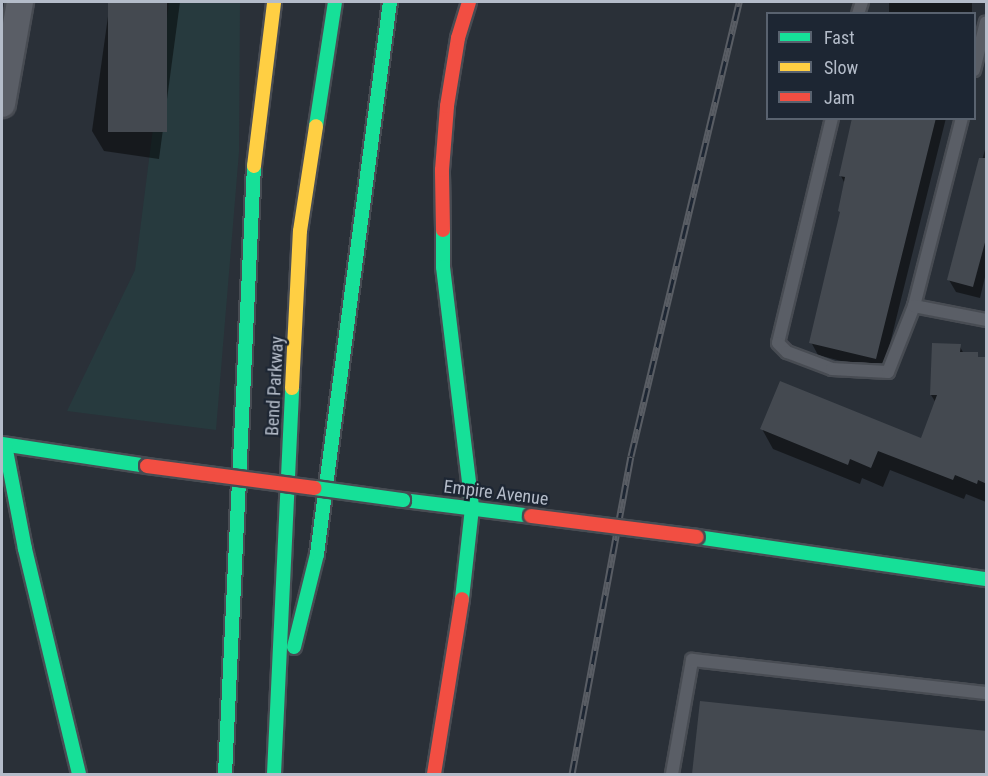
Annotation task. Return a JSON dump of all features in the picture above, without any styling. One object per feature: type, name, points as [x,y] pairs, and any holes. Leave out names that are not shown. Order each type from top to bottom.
[{"type":"highway","name":"Bend Parkway","points":[[225,774],[255,156],[274,2]]},
{"type":"highway","name":"Bend Parkway","points":[[274,774],[300,231],[335,2]]},
{"type":"highway","points":[[276,719],[317,554],[390,2]]},
{"type":"highway","points":[[434,774],[466,570],[472,508],[443,267],[442,170],[447,106],[458,38],[469,2]]},
{"type":"highway","points":[[3,444],[79,774]]},
{"type":"highway","name":"Empire Avenue","points":[[3,444],[147,466],[697,537],[987,579]]},
{"type":"street","points":[[2,104],[6,53],[20,2]]},
{"type":"lane","points":[[976,67],[987,22]]},
{"type":"lane","points":[[832,120],[778,342],[787,352],[832,369],[888,372],[914,306],[961,120]]},
{"type":"lane","points":[[914,306],[987,320]]},
{"type":"lane","points":[[672,774],[692,660],[987,693]]},
{"type":"green space","points":[[169,2],[240,2],[239,152],[216,430],[67,411],[135,270]]},
{"type":"building","points":[[108,2],[167,2],[167,132],[108,132]]},
{"type":"building","points":[[852,120],[936,120],[876,359],[809,343],[840,212],[838,211],[845,177],[839,176]]},
{"type":"building","points":[[979,158],[987,158],[987,235],[973,287],[947,280]]},
{"type":"building","points":[[932,343],[961,344],[960,352],[978,352],[978,357],[987,357],[987,484],[978,480],[977,484],[955,475],[953,480],[878,451],[871,468],[850,459],[848,465],[760,429],[780,381],[921,438],[937,395],[930,395]]},
{"type":"building","points":[[700,701],[987,731],[987,774],[692,774]]},
{"type":"railway","points":[[572,774],[631,456],[739,2]]},
{"type":"traffic: fast","points":[[316,126],[335,2]]},
{"type":"traffic: fast","points":[[294,647],[317,554],[390,2]]},
{"type":"traffic: fast","points":[[225,774],[254,166]]},
{"type":"traffic: fast","points":[[443,230],[443,267],[472,508],[462,599]]},
{"type":"traffic: fast","points":[[274,774],[292,388]]},
{"type":"traffic: fast","points":[[2,444],[147,466]]},
{"type":"traffic: fast","points":[[5,445],[25,549],[79,774]]},
{"type":"traffic: fast","points":[[315,488],[403,500]]},
{"type":"traffic: fast","points":[[403,500],[531,516]]},
{"type":"traffic: fast","points":[[697,537],[986,579]]},
{"type":"traffic: slow","points":[[254,166],[274,2]]},
{"type":"traffic: slow","points":[[292,388],[300,231],[316,126]]},
{"type":"traffic: jam","points":[[443,230],[442,170],[447,106],[458,38],[469,2]]},
{"type":"traffic: jam","points":[[147,466],[315,488]]},
{"type":"traffic: jam","points":[[531,516],[697,537]]},
{"type":"traffic: jam","points":[[434,774],[462,599]]}]
